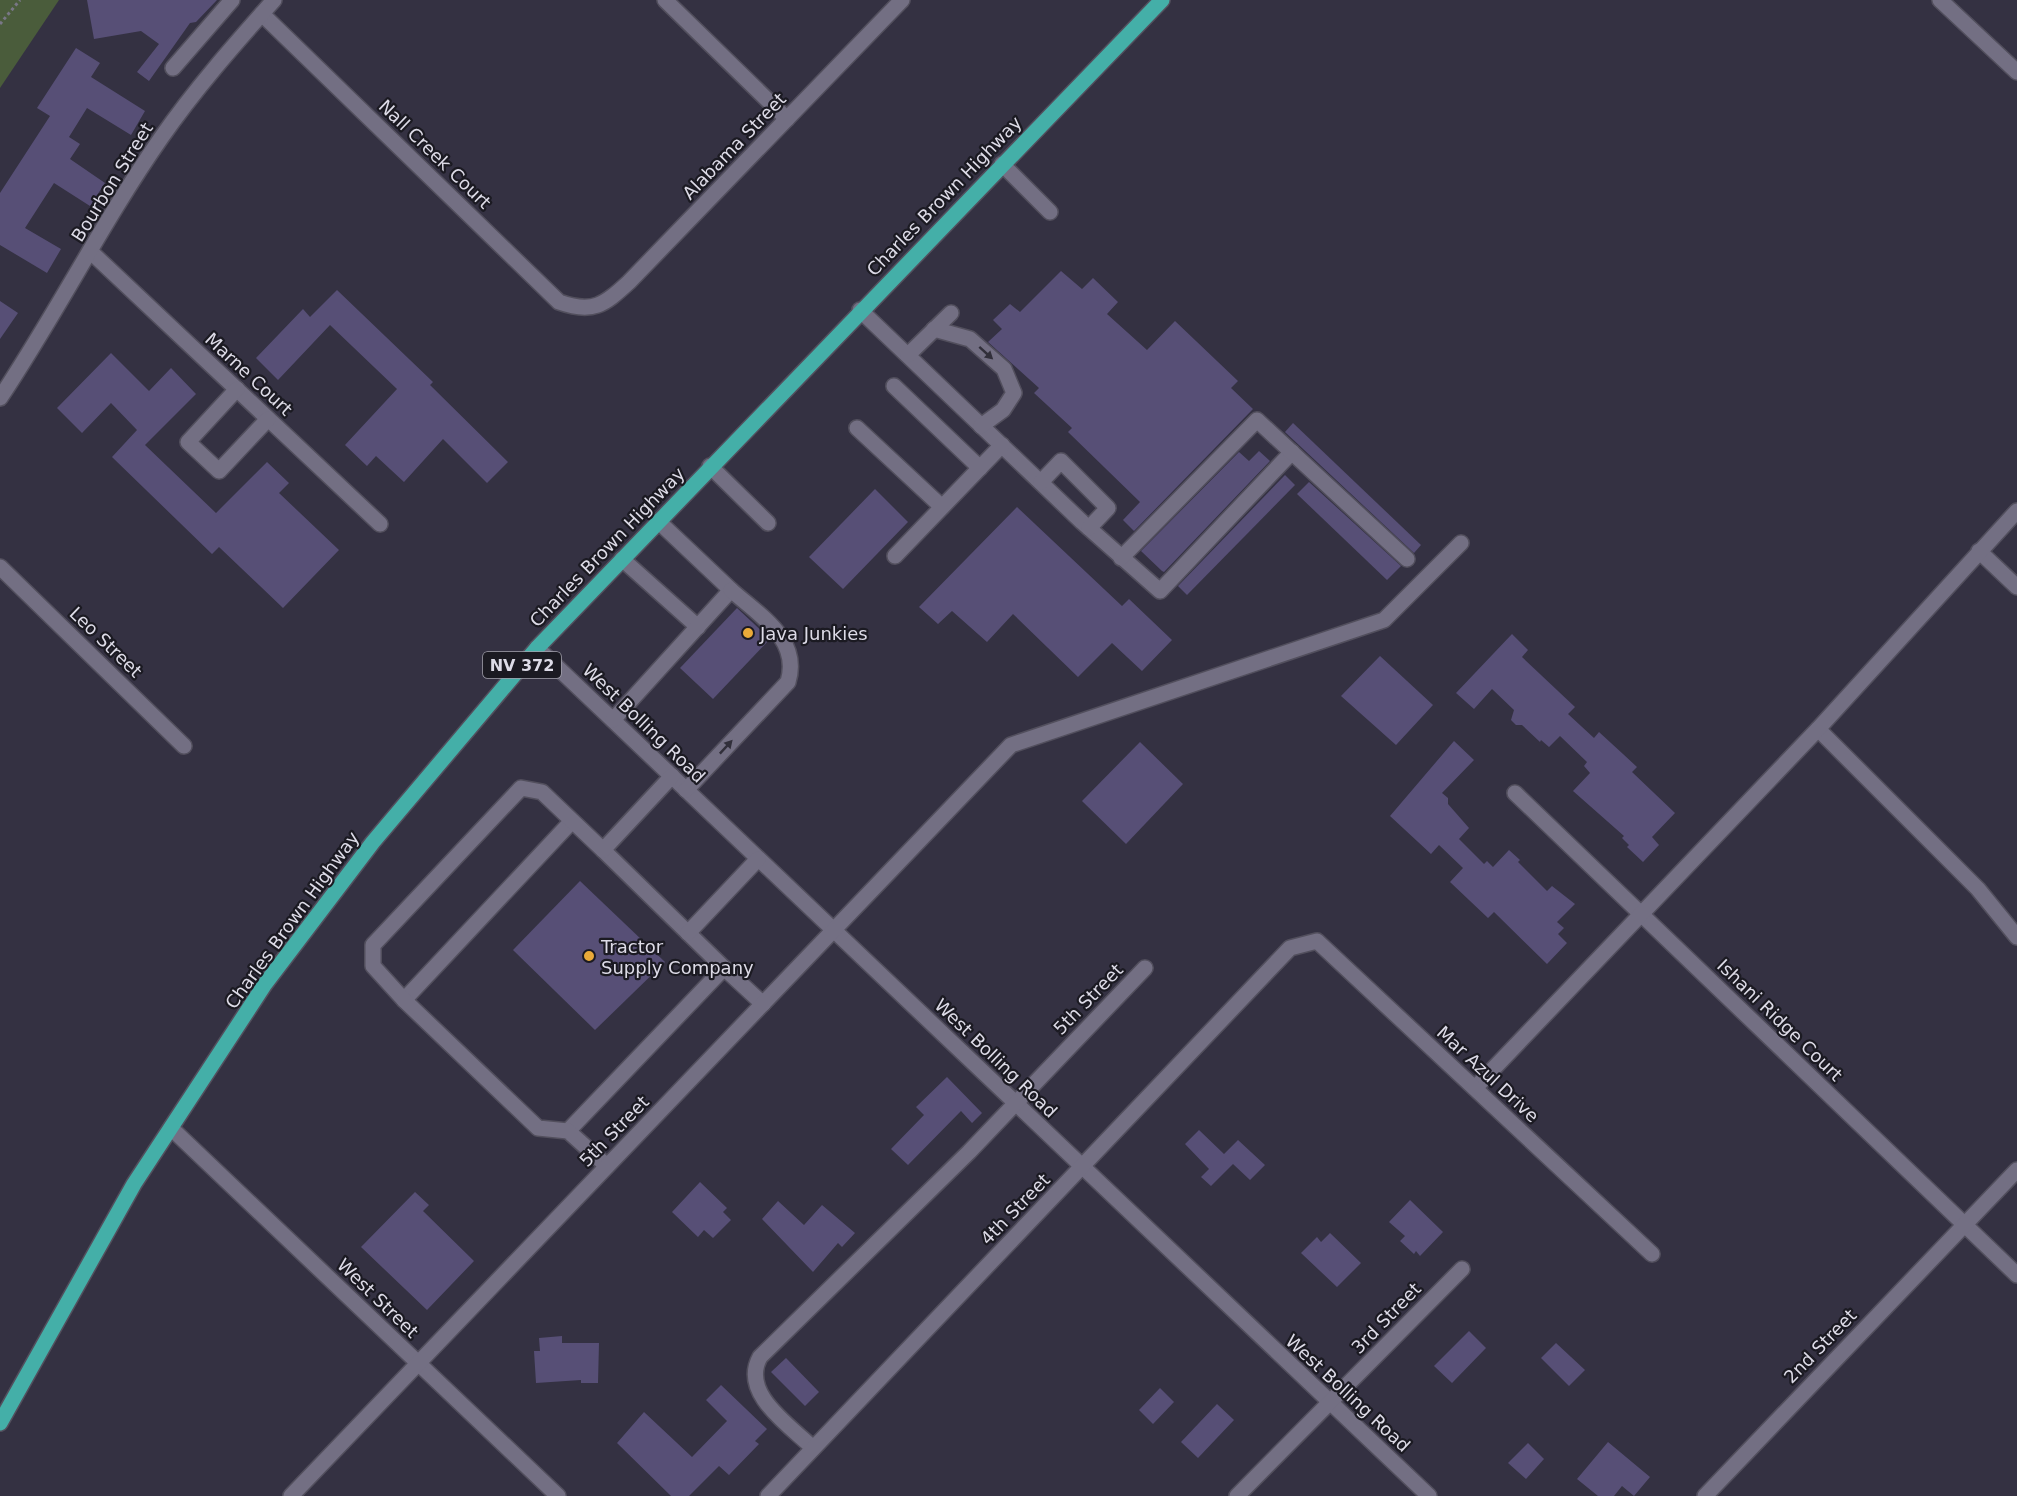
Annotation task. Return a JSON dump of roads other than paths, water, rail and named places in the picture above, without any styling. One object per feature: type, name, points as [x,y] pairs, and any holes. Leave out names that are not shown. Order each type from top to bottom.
[{"type":"main road","name":"Charles Brown Highway","points":[[0,1423],[134,1184],[265,984],[373,842],[537,648],[860,310],[1162,0]]},
{"type":"street","points":[[173,68],[232,0]]},
{"type":"street","name":"Bourbon Street","points":[[0,398],[161,138],[219,63],[274,0]]},
{"type":"street","points":[[665,0],[787,119]]},
{"type":"street","name":"Alabama Street","points":[[587,309],[608,301],[629,282],[902,0]]},
{"type":"street","points":[[1940,0],[2017,72]]},
{"type":"street","name":"Nall Creek Court","points":[[262,14],[559,302],[579,309],[587,309]]},
{"type":"street","points":[[1002,164],[1050,212]]},
{"type":"street","name":"Marne Court","points":[[90,252],[380,524]]},
{"type":"street","points":[[860,310],[1121,558],[1160,591],[1292,452]]},
{"type":"street","points":[[908,355],[951,313]]},
{"type":"street","points":[[934,329],[970,339],[1004,369],[1014,393],[1003,410],[981,426]]},
{"type":"street","points":[[894,386],[980,468]]},
{"type":"street","points":[[237,389],[188,442],[219,471],[268,419]]},
{"type":"street","points":[[1121,558],[1257,420],[1407,559]]},
{"type":"street","points":[[856,428],[942,507]]},
{"type":"street","points":[[895,556],[1002,445]]},
{"type":"street","points":[[1041,482],[1061,461],[1108,508],[1089,528]]},
{"type":"street","points":[[710,466],[768,523]]},
{"type":"street","points":[[1475,1088],[1818,729],[2017,512]]},
{"type":"street","points":[[658,521],[786,644],[792,662],[788,682],[686,789]]},
{"type":"street","name":"5th Street","points":[[291,1496],[1011,745],[1384,620],[1461,543]]},
{"type":"street","points":[[1979,551],[2017,587]]},
{"type":"street","points":[[622,559],[698,627]]},
{"type":"street","name":"Leo Street","points":[[0,567],[184,746]]},
{"type":"street","points":[[614,720],[731,590]]},
{"type":"street","name":"West Bolling Road","points":[[537,648],[1429,1496]]},
{"type":"street","points":[[1818,729],[1978,889],[2017,937]]},
{"type":"street","points":[[603,850],[672,776]]},
{"type":"street","points":[[607,1166],[568,1131],[538,1128],[404,1000],[373,966],[374,945],[521,788],[542,792],[763,1004]]},
{"type":"street","name":"Ishani Ridge Court","points":[[1515,793],[2017,1275]]},
{"type":"street","points":[[404,1000],[572,822]]},
{"type":"street","points":[[688,933],[759,859]]},
{"type":"street","name":"Mar Azul Drive","points":[[1290,948],[1317,942],[1652,1254]]},
{"type":"street","name":"4th Street","points":[[768,1496],[1290,948]]},
{"type":"street","points":[[568,1131],[724,968]]},
{"type":"street","name":"5th Street","points":[[813,1448],[766,1402],[755,1384],[754,1368],[760,1356],[969,1152],[1145,968]]},
{"type":"street","name":"West Street","points":[[171,1128],[558,1496]]},
{"type":"street","name":"2nd Street","points":[[1705,1496],[2017,1170]]},
{"type":"street","name":"3rd Street","points":[[1237,1496],[1462,1269]]},
{"type":"place","name":"Java Junkies","points":[[748,633]]},
{"type":"place","name":"Tractor Supply Company","points":[[589,956]]}]
